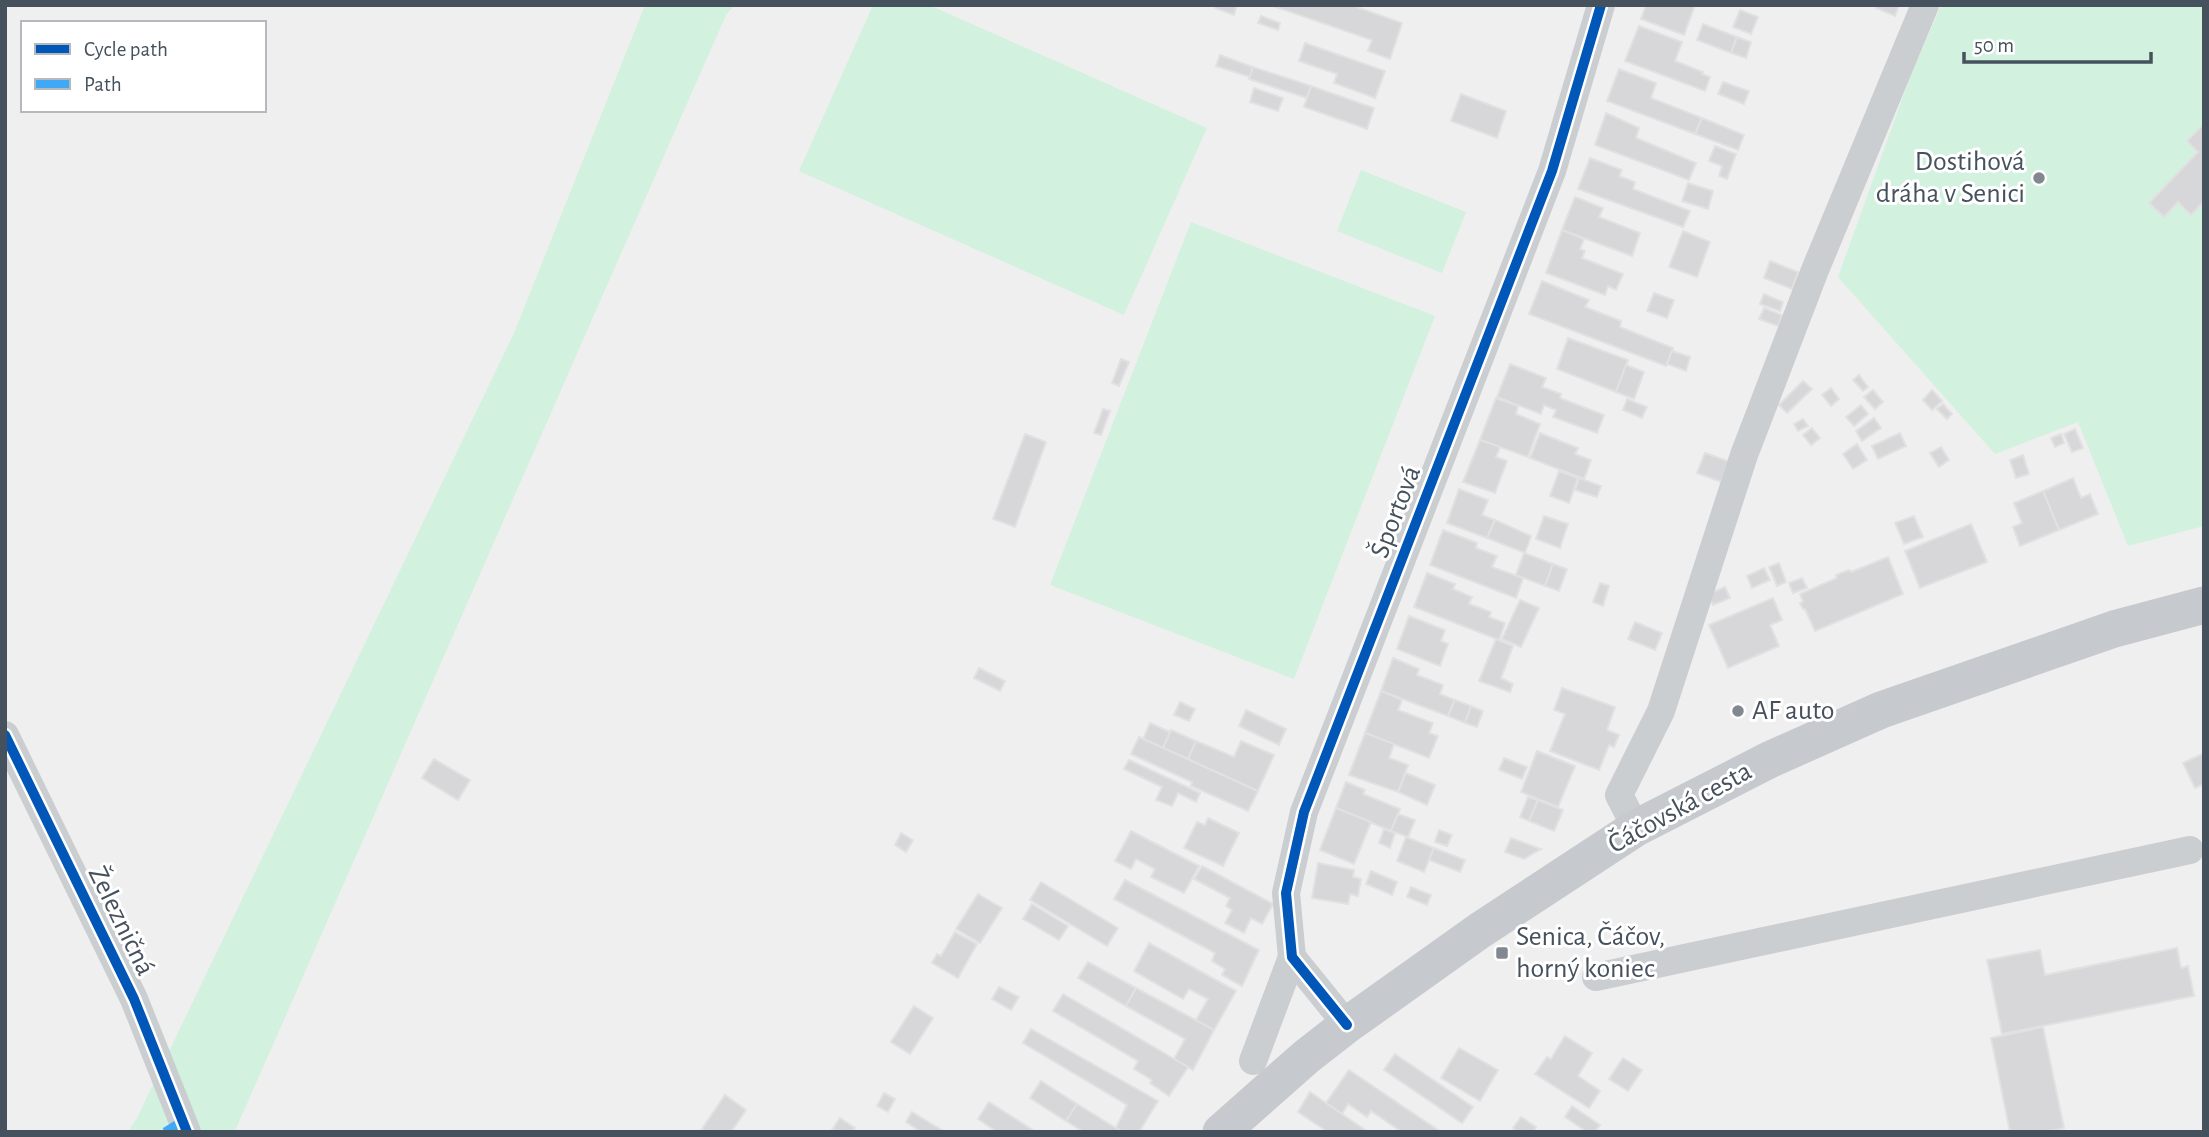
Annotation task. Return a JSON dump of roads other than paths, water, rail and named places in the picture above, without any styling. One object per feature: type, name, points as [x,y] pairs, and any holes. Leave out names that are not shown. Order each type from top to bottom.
[{"type":"main road","name":"Čáčovská cesta","points":[[1221,1132],[1347,1025],[1479,930],[1636,828],[1708,789],[1881,710],[2102,633],[2204,605]]},
{"type":"street","name":"Športová","points":[[1292,957],[1286,893],[1304,812],[1552,172],[1601,5]]},
{"type":"street","points":[[1636,828],[1619,795],[1661,711],[1749,443],[1815,270],[1925,5]]},
{"type":"street","name":"Železničná","points":[[5,735],[134,999],[187,1132]]},
{"type":"street","points":[[1596,977],[2190,850]]},
{"type":"street","points":[[1292,957],[1347,1025]]},
{"type":"street","points":[[1253,1061],[1292,957]]},
{"type":"place","name":"Dostihová dráha v Senici","points":[[2039,178]]},
{"type":"place","name":"AF auto","points":[[1738,711]]},
{"type":"place","name":"Senica, Čáčov, horný koniec","points":[[1502,953]]}]
